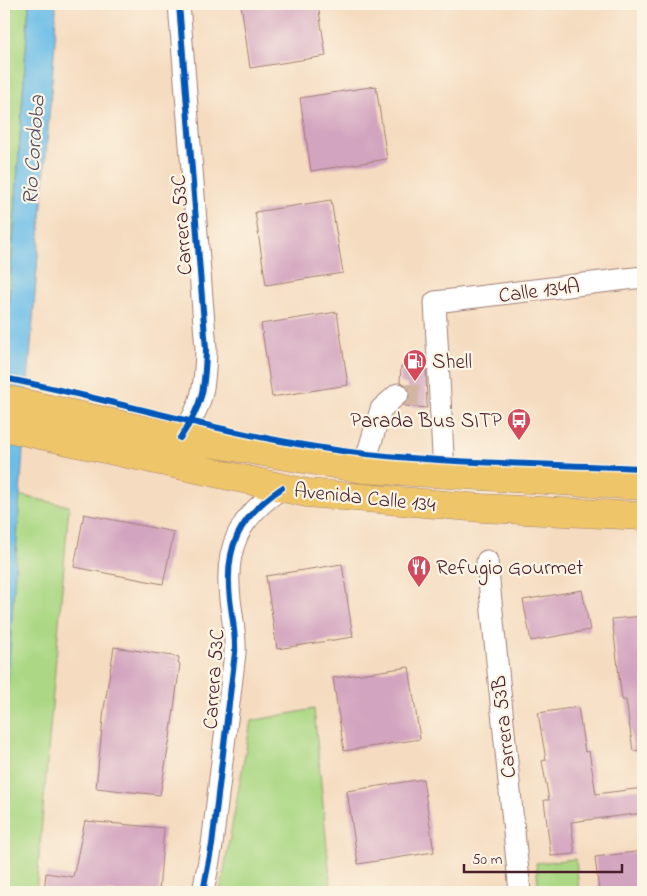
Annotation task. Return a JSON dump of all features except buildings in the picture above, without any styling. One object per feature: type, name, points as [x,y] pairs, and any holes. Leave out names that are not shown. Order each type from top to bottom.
[{"type":"main road","name":"Avenida Calle 134","points":[[4,399],[180,438],[362,469],[643,486]]},
{"type":"main road","name":"Avenida Calle 134","points":[[4,427],[282,488],[332,496],[482,508],[643,516]]},
{"type":"street","name":"Carrera 53C","points":[[178,4],[206,348],[205,388],[191,421],[180,438]]},
{"type":"street","name":"Calle 134A","points":[[444,474],[435,398],[435,302],[643,277]]},
{"type":"street","points":[[362,469],[381,409],[398,394]]},
{"type":"street","name":"Carrera 53C","points":[[203,892],[212,845],[236,653],[236,633],[228,572],[234,538],[247,516],[262,502],[282,488]]},
{"type":"street","name":"Carrera 53B","points":[[487,561],[520,892]]},
{"type":"green space","points":[[4,4],[29,4],[5,359],[4,359]]},
{"type":"green space","points":[[4,492],[69,506],[36,892],[4,892]]},
{"type":"green space","points":[[314,709],[331,890],[220,892],[251,721]]},
{"type":"green space","points":[[576,859],[579,892],[539,892],[536,863]]},
{"type":"water","name":"Rio Cordoba","points":[[29,4],[56,4],[55,42],[25,420],[4,739],[4,375]]},
{"type":"tunnel","points":[[398,394],[429,396]]},
{"type":"cycle path","points":[[179,4],[206,349],[205,375],[201,396],[194,416],[180,438]]},
{"type":"cycle path","points":[[4,378],[230,431],[321,448],[436,460],[643,468]]},
{"type":"cycle path","points":[[203,892],[212,845],[235,653],[229,580],[232,549],[245,522],[255,510],[282,488]]},
{"type":"place","name":"Shell","points":[[415,382]]},
{"type":"place","name":"Parada Bus SITP","points":[[519,441]]},
{"type":"place","name":"Refugio Gourmet","points":[[419,588]]}]
